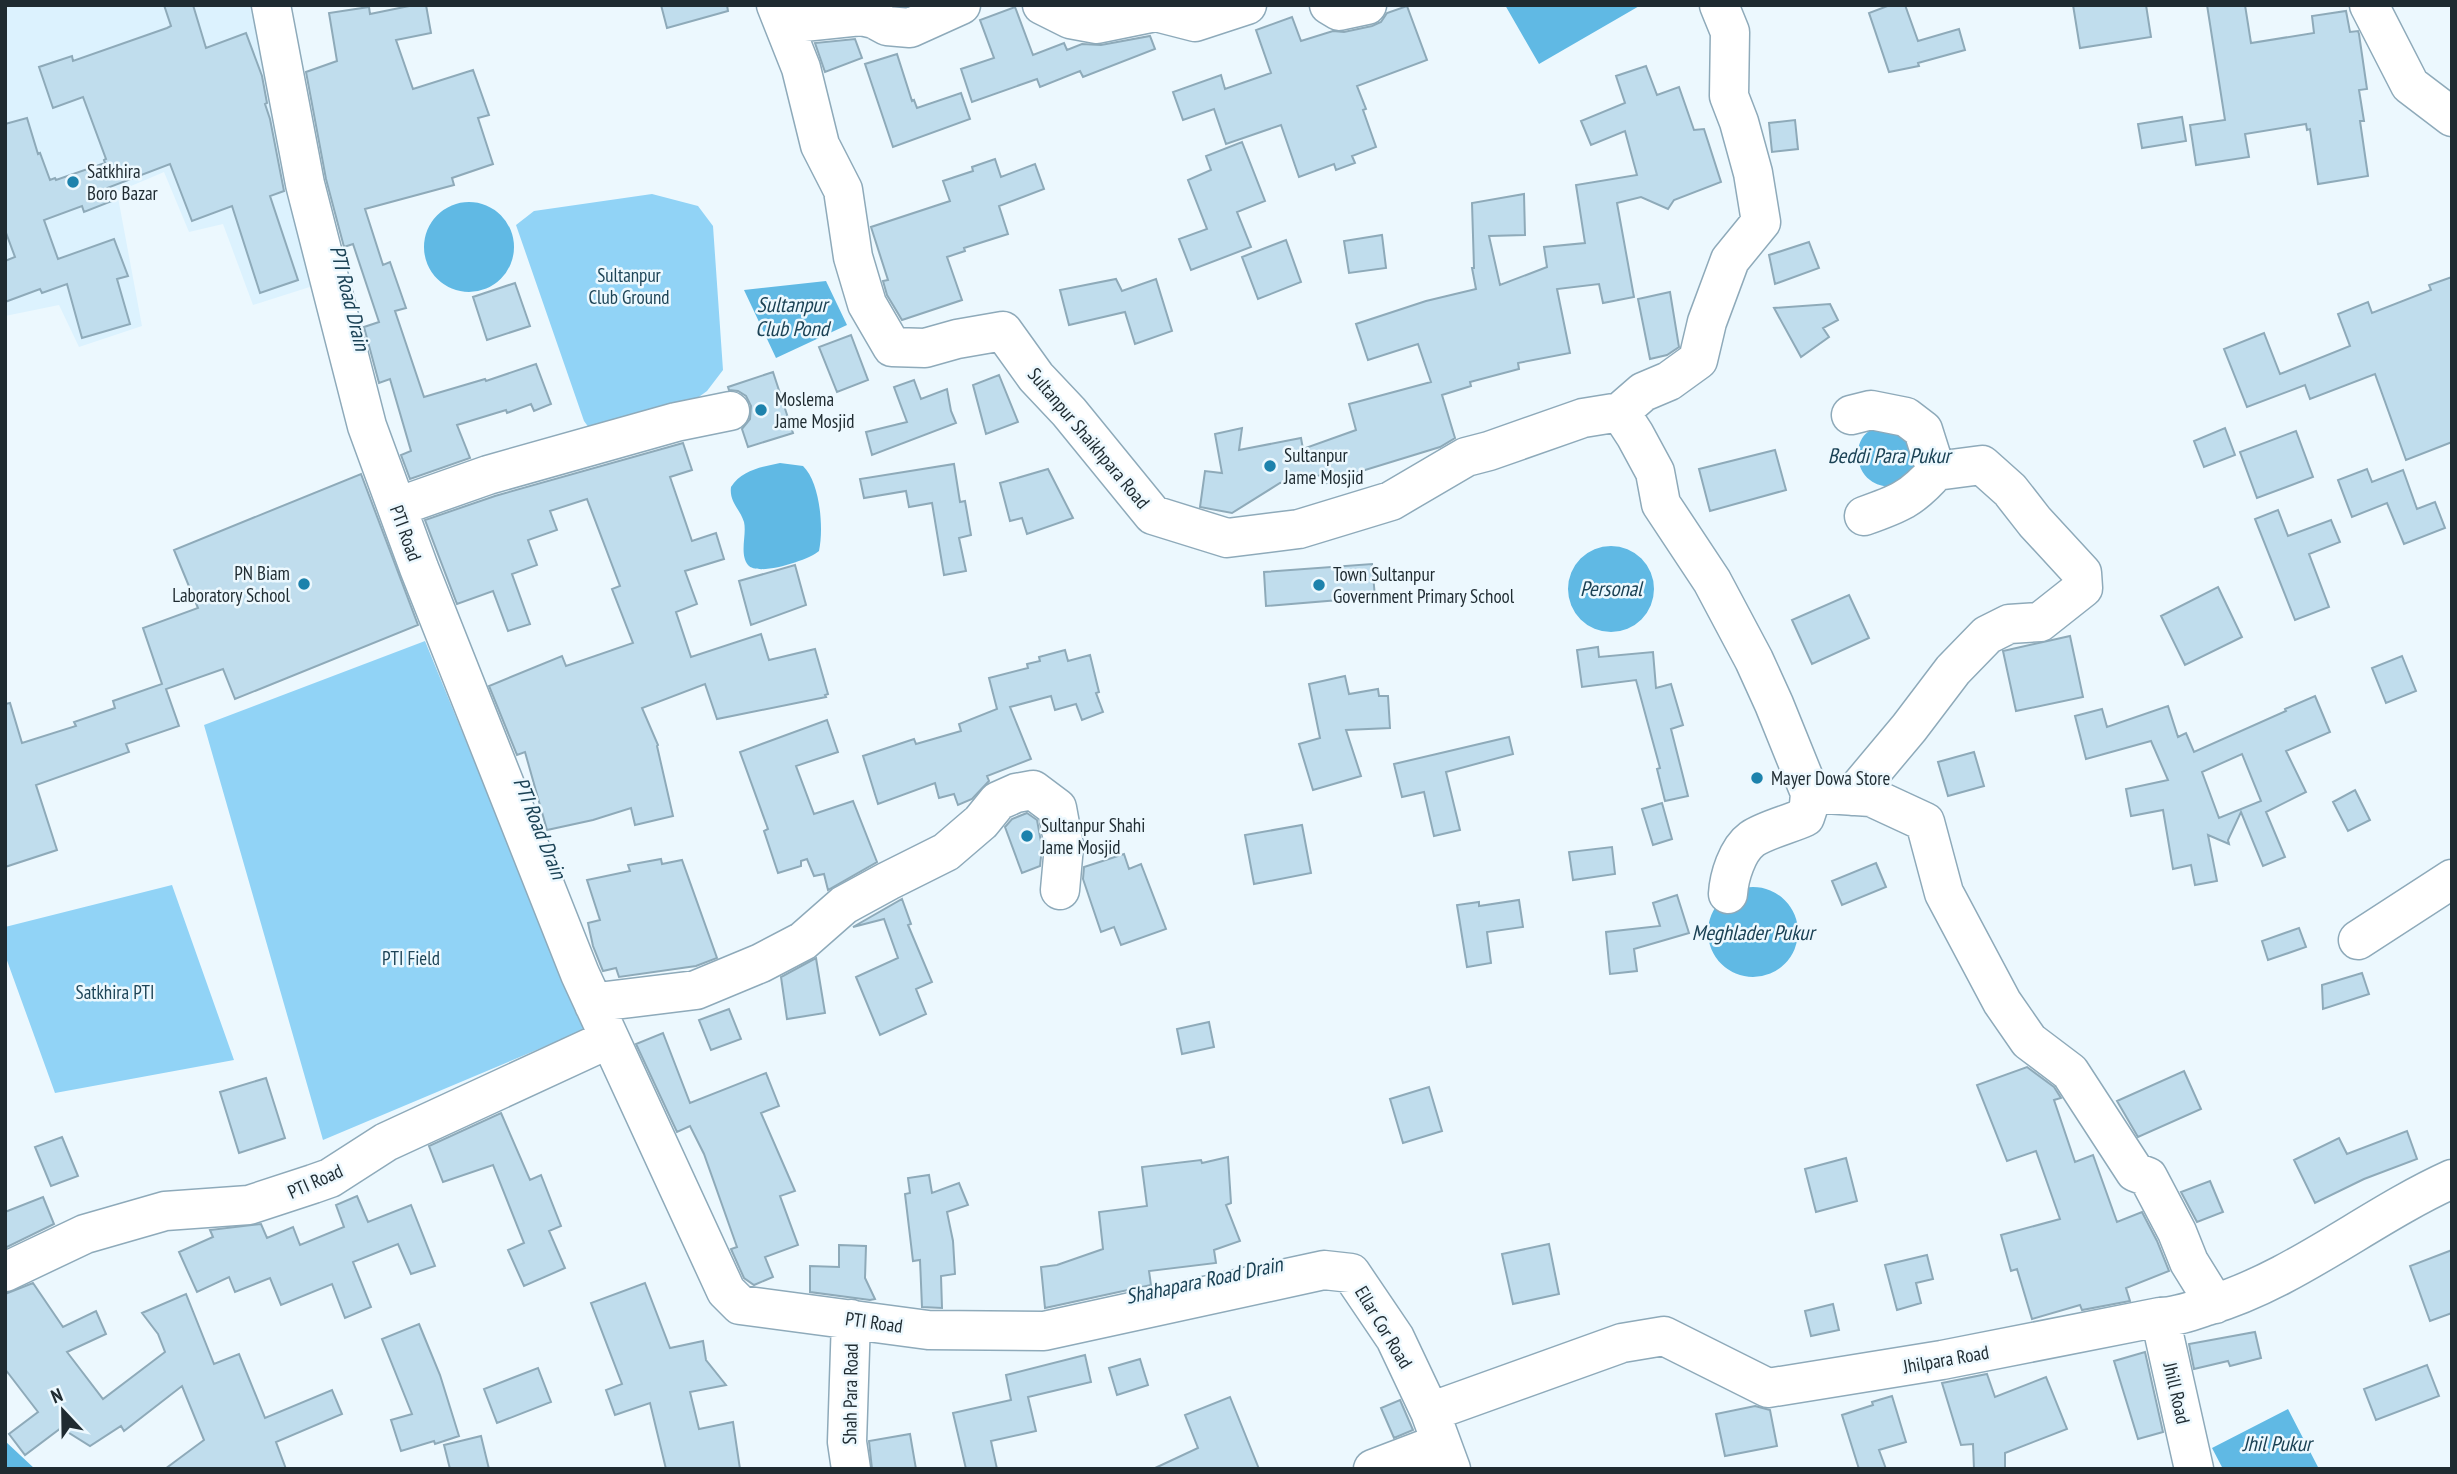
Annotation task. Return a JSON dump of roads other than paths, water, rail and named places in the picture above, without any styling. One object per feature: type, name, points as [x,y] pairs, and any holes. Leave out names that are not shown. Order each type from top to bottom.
[{"type":"street","name":"PTI Road","points":[[271,5],[304,184],[367,426],[499,771],[594,1004],[726,1291],[740,1305],[928,1330]]},
{"type":"street","name":"Sultanpur Shaikhpara Road","points":[[961,5],[910,27],[887,26],[861,16],[780,15],[801,68],[820,145],[843,190],[853,257],[867,304],[892,347],[925,348],[1003,331],[1036,377],[1069,412],[1153,516],[1227,538],[1299,529],[1391,501],[1466,457],[1583,418],[1620,412],[1643,392],[1669,381],[1698,360],[1707,322],[1730,260],[1761,222],[1753,173],[1729,96],[1730,32],[1719,5]]},
{"type":"street","points":[[1042,5],[1070,19],[1097,24],[1154,9],[1195,22],[1247,5]]},
{"type":"street","points":[[1329,5],[1339,11],[1367,5]]},
{"type":"street","points":[[2369,5],[2410,85],[2452,117]]},
{"type":"street","points":[[1851,415],[1871,410],[1906,418],[1923,430],[1937,471]]},
{"type":"street","points":[[397,508],[488,475],[676,422],[730,411]]},
{"type":"street","points":[[1620,412],[1655,472],[1661,504],[1712,582],[1754,660],[1810,793],[1805,817],[1751,839],[1729,879],[1728,894]]},
{"type":"street","points":[[1852,796],[1953,670],[1987,635],[2008,624],[2040,622],[2083,588],[2082,573],[2010,490],[1982,465],[1937,471],[1920,491],[1899,503],[1864,516]]},
{"type":"street","points":[[594,1004],[606,1000],[696,990],[761,963],[803,941],[844,905],[946,852],[981,822],[998,801],[1016,793],[1033,790],[1057,808],[1064,846],[1060,890]]},
{"type":"street","points":[[1810,793],[1871,797],[1924,822],[1944,893],[2002,1002],[2029,1041],[2070,1072],[2135,1172],[2148,1177],[2189,1262],[2215,1304]]},
{"type":"street","points":[[1931,821],[1951,889],[2012,998]]},
{"type":"street","points":[[2358,940],[2452,879]]},
{"type":"street","name":"PTI Road","points":[[5,1272],[85,1234],[165,1211],[249,1205],[330,1178],[386,1142],[609,1039]]},
{"type":"street","name":"Jhilpara Road","points":[[1373,1469],[1441,1441],[1622,1343],[1664,1336],[1768,1388],[1942,1360],[2160,1317],[2172,1317],[2231,1299],[2282,1274],[2413,1197],[2452,1179]]},
{"type":"street","name":"Ellar Cor Road","points":[[928,1330],[1044,1331],[1324,1270],[1351,1273],[1395,1338],[1441,1441]]},
{"type":"street","name":"Jhill Road","points":[[2160,1317],[2194,1469]]},
{"type":"street","name":"Shah Para Road","points":[[851,1319],[847,1442],[851,1469]]},
{"type":"water","points":[[1505,5],[1641,5],[1539,64]]},
{"type":"water","points":[[469,202],[486,206],[501,215],[510,230],[514,247],[510,264],[501,279],[486,288],[469,292],[452,288],[437,279],[428,264],[424,247],[428,230],[437,215],[452,206]]},
{"type":"water","name":"Sultanpur Club Pond","points":[[826,281],[847,325],[776,358],[744,290]]},
{"type":"water","name":"Beddi Para Pukur","points":[[1903,426],[1917,471],[1891,487],[1882,486],[1870,480],[1861,469],[1858,456],[1860,442],[1872,429]]},
{"type":"water","points":[[780,463],[803,466],[809,473],[817,494],[821,518],[819,551],[784,566],[754,568],[745,560],[744,522],[733,501],[731,487],[746,473]]},
{"type":"water","name":"Personal","points":[[1603,546],[1619,546],[1642,558],[1651,572],[1654,589],[1651,606],[1642,620],[1619,632],[1603,632],[1587,625],[1575,613],[1568,597],[1568,581],[1575,565],[1587,553]]},
{"type":"water","name":"Meghlader Pukur","points":[[1753,887],[1770,891],[1785,900],[1794,915],[1798,932],[1794,949],[1785,964],[1770,973],[1753,977],[1736,973],[1721,964],[1712,949],[1708,932],[1712,915],[1721,900],[1736,891]]},
{"type":"water","name":"Jhil Pukur","points":[[2288,1409],[2319,1469],[2223,1469],[2212,1448]]},
{"type":"water","points":[[5,1441],[35,1469],[5,1469]]},
{"type":"place","name":"Satkhira Boro Bazar","points":[[73,182]]},
{"type":"place","name":"Moslema Jame Mosjid","points":[[761,410]]},
{"type":"place","name":"Sultanpur Jame Mosjid","points":[[1270,466]]},
{"type":"place","name":"PN Biam Laboratory School","points":[[304,584]]},
{"type":"place","name":"Town Sultanpur Government Primary School","points":[[1319,585]]},
{"type":"place","name":"Mayer Dowa Store","points":[[1757,778]]},
{"type":"place","name":"Sultanpur Shahi Jame Mosjid","points":[[1027,836]]},
{"type":"park label","name":"Sultanpur Club Ground","points":[[629,286]]},
{"type":"park label","name":"PTI Field","points":[[411,958]]},
{"type":"park label","name":"Satkhira PTI","points":[[115,992]]},
{"type":"water label","name":"PTI Road Drain","points":[[350,298]]},
{"type":"water label","name":"PTI Road Drain","points":[[540,828]]},
{"type":"water label","name":"Shahapara Road Drain","points":[[1204,1280]]}]
